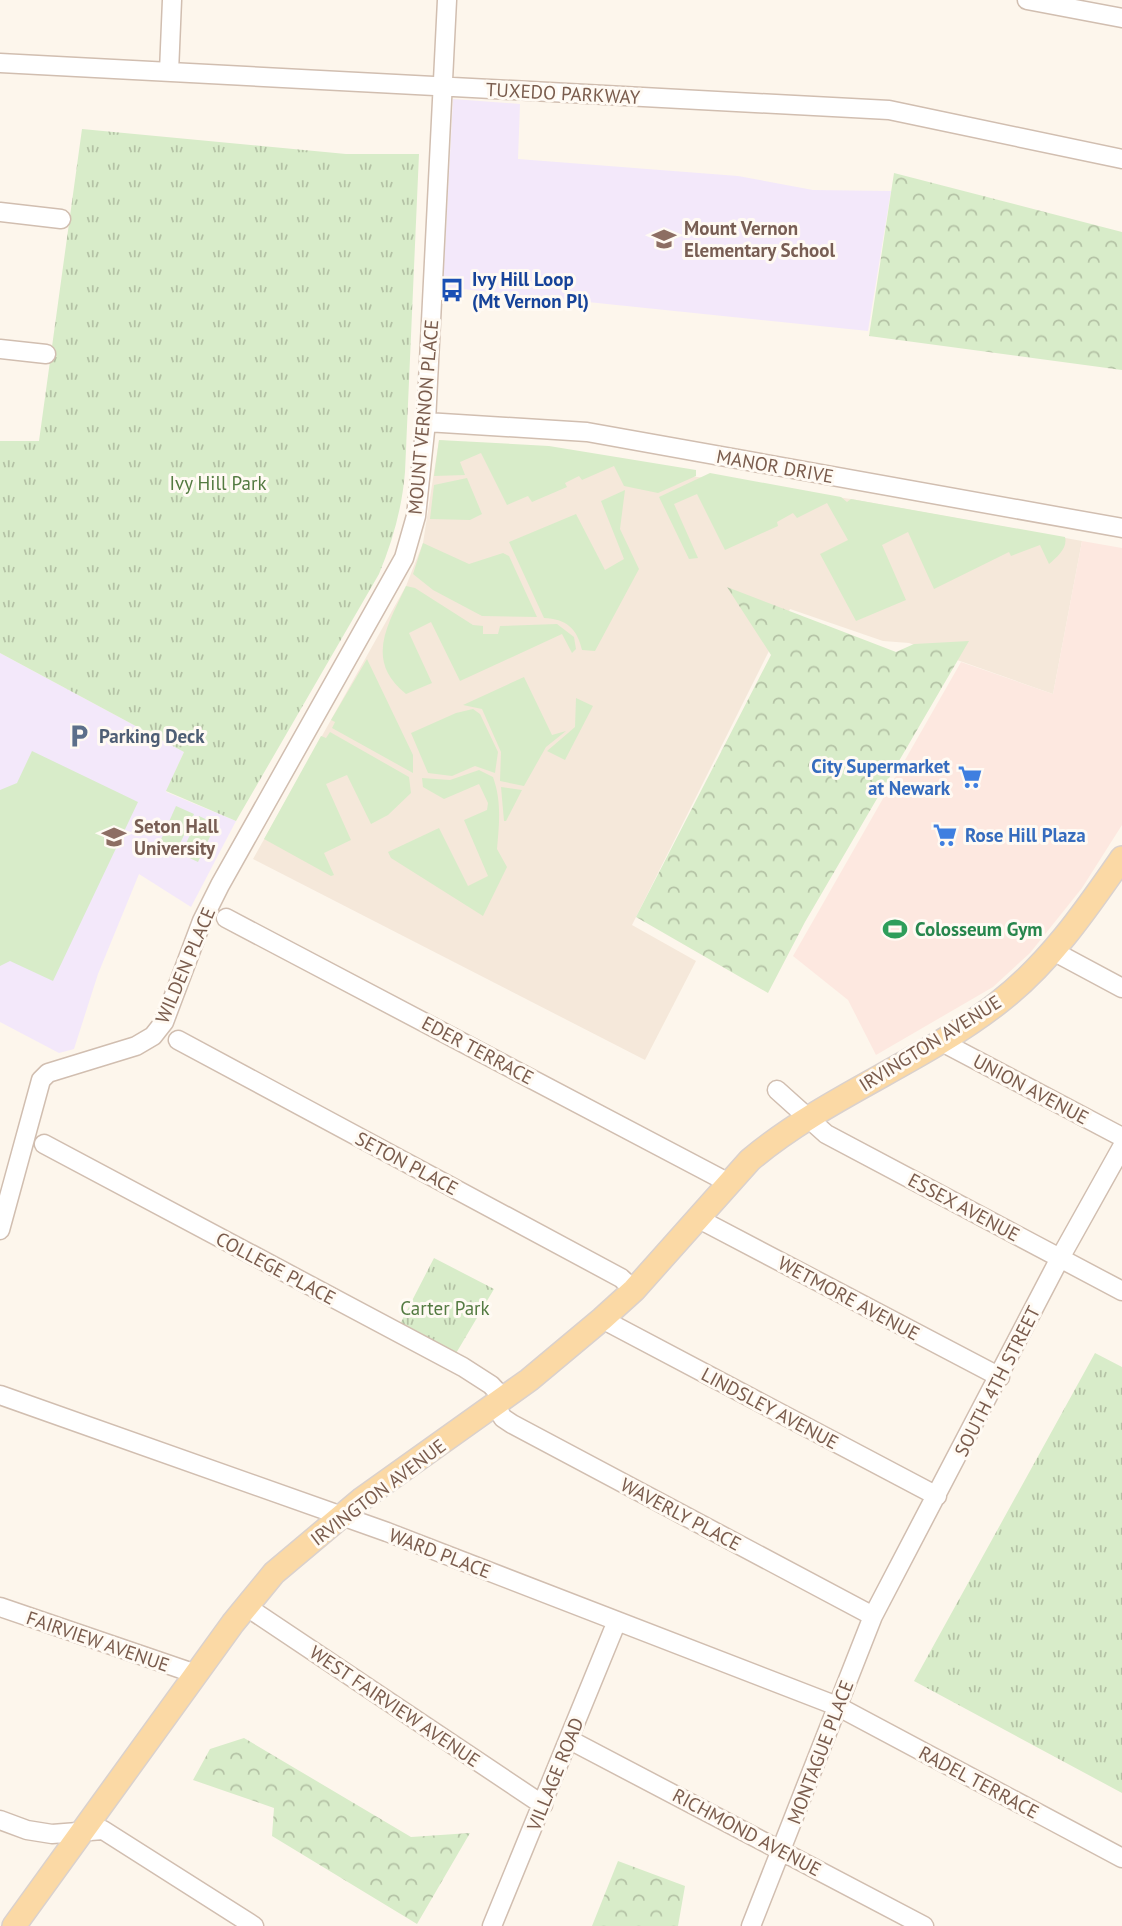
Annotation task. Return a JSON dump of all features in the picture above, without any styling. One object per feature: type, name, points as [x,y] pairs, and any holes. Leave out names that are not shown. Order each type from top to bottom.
[{"type":"main road","name":"IRVINGTON AVENUE","points":[[14,1926],[196,1674],[274,1573],[341,1515],[500,1402],[602,1320],[634,1290],[729,1183],[768,1144],[940,1041],[1011,993],[1053,951],[1122,858]]},
{"type":"street","points":[[169,72],[172,0]]},
{"type":"street","name":"MOUNT VERNON PLACE","points":[[291,762],[404,558],[416,516],[426,422],[447,0]]},
{"type":"street","points":[[1027,0],[1122,18]]},
{"type":"street","name":"TUXEDO PARKWAY","points":[[0,63],[889,110],[1122,159]]},
{"type":"street","points":[[0,212],[61,219]]},
{"type":"street","points":[[0,349],[46,354]]},
{"type":"street","name":"MANOR DRIVE","points":[[426,422],[587,432],[1122,528]]},
{"type":"street","name":"WILDEN PLACE","points":[[0,1230],[41,1080],[48,1073],[136,1046],[153,1036],[164,1022],[202,921],[220,885],[291,762]]},
{"type":"street","name":"EDER TERRACE","points":[[226,918],[729,1183]]},
{"type":"street","points":[[1053,951],[1122,988]]},
{"type":"street","name":"SETON PLACE","points":[[178,1040],[621,1278],[634,1290]]},
{"type":"street","name":"UNION AVENUE","points":[[940,1041],[1122,1137]]},
{"type":"street","points":[[777,1090],[807,1120]]},
{"type":"street","name":"ESSEX AVENUE","points":[[807,1120],[826,1134],[1122,1291]]},
{"type":"street","name":"COLLEGE PLACE","points":[[44,1144],[463,1367],[491,1384],[500,1402]]},
{"type":"street","name":"SOUTH 4TH STREET","points":[[873,1616],[1060,1258],[1122,1147]]},
{"type":"street","name":"WETMORE AVENUE","points":[[699,1219],[1000,1377]]},
{"type":"street","name":"LINDSLEY AVENUE","points":[[602,1320],[937,1496]]},
{"type":"street","name":"WARD PLACE","points":[[0,1395],[341,1515],[837,1706]]},
{"type":"street","name":"WAVERLY PLACE","points":[[500,1402],[503,1418],[512,1424],[873,1616]]},
{"type":"street","name":"FAIRVIEW AVENUE","points":[[0,1606],[196,1674]]},
{"type":"street","name":"WEST FAIRVIEW AVENUE","points":[[247,1607],[543,1805]]},
{"type":"street","name":"MONTAGUE PLACE","points":[[751,1926],[873,1616]]},
{"type":"street","name":"VILLAGE ROAD","points":[[492,1926],[617,1621]]},
{"type":"street","name":"RADEL TERRACE","points":[[837,1706],[1122,1858]]},
{"type":"street","name":"RICHMOND AVENUE","points":[[570,1740],[924,1926]]},
{"type":"street","points":[[0,1820],[27,1830],[52,1834],[103,1830],[254,1926]]},
{"type":"shaded area","name":"Mount Vernon Elementary School","points":[[453,99],[520,104],[518,159],[738,176],[813,190],[891,191],[868,331],[443,287]]},
{"type":"shaded area","points":[[439,440],[851,499],[1082,541],[1053,694],[909,643],[883,641],[790,609],[632,925],[696,961],[645,1060],[253,859],[406,586],[423,543]]},
{"type":"shaded area","points":[[1082,541],[1122,548],[1122,825],[1082,888],[1030,953],[993,987],[876,1055],[848,1000],[793,956],[961,662],[1053,694]]},
{"type":"shaded area","name":"Seton Hall University","points":[[0,653],[184,752],[166,792],[236,821],[191,907],[139,874],[98,974],[74,1049],[59,1053],[0,1022]]},
{"type":"green space","name":"Ivy Hill Park","points":[[82,129],[346,154],[419,154],[405,472],[396,524],[379,574],[236,821],[166,791],[184,752],[0,653],[0,441],[39,441]]},
{"type":"green space","points":[[894,173],[1122,232],[1122,370],[869,336]]},
{"type":"green space","points":[[439,440],[549,446],[696,470],[696,476],[658,493],[624,486],[614,466],[582,480],[579,476],[565,483],[567,487],[532,502],[528,496],[507,505],[481,453],[460,462],[465,475],[434,476]]},
{"type":"green space","points":[[710,473],[841,497],[847,502],[851,499],[1065,537],[1066,541],[1061,552],[1049,564],[1040,545],[1011,556],[1009,552],[934,589],[908,532],[882,545],[906,600],[856,621],[820,554],[848,540],[827,503],[797,518],[793,513],[777,522],[778,526],[725,550],[697,494],[674,504],[698,558],[689,559],[659,497]]},
{"type":"green space","points":[[467,478],[482,514],[470,520],[430,519],[434,485]]},
{"type":"green space","points":[[625,490],[620,529],[639,569],[595,651],[582,650],[574,630],[559,620],[544,618],[509,542],[576,514],[605,570],[624,559],[601,501]]},
{"type":"green space","points":[[423,543],[469,564],[503,553],[509,556],[537,617],[482,616],[433,590],[413,574]]},
{"type":"green space","points":[[406,586],[415,588],[473,625],[483,626],[483,634],[498,634],[500,626],[557,624],[574,637],[576,649],[572,653],[562,634],[460,681],[431,622],[409,633],[432,683],[406,694],[393,681],[383,655],[387,628]]},
{"type":"green space","points":[[727,587],[896,652],[914,644],[969,641],[805,922],[768,993],[636,917],[771,655]]},
{"type":"green space","points":[[367,659],[413,755],[413,773],[332,728],[335,722],[331,720]]},
{"type":"green space","points":[[524,677],[552,735],[566,731],[546,747],[524,786],[500,781],[501,752],[482,709],[463,705]]},
{"type":"green space","points":[[576,698],[593,706],[565,760],[547,751],[575,727]]},
{"type":"green space","points":[[473,709],[480,714],[498,752],[495,773],[475,766],[452,776],[428,773],[411,733],[456,713]]},
{"type":"green space","points":[[330,732],[409,777],[411,793],[388,815],[371,824],[347,775],[326,784],[351,840],[324,853],[334,875],[331,876],[264,839],[321,736],[326,738]]},
{"type":"green space","points":[[32,751],[138,802],[53,981],[10,961],[0,966],[0,790],[17,783]]},
{"type":"green space","points":[[479,770],[493,777],[496,786],[499,813],[497,849],[507,867],[483,916],[391,858],[388,852],[439,828],[468,886],[488,876],[464,820],[487,810],[488,803],[479,784],[444,799],[423,787],[422,778],[450,780]]},
{"type":"green space","points":[[501,787],[522,790],[506,821],[504,821]]},
{"type":"green space","points":[[176,806],[194,814],[176,852],[159,844]]},
{"type":"green space","points":[[199,816],[216,824],[198,862],[181,854]]},
{"type":"green space","name":"Carter Park","points":[[434,1258],[494,1289],[455,1355],[399,1326]]},
{"type":"green space","points":[[1095,1353],[1122,1367],[1122,1793],[914,1681]]},
{"type":"green space","points":[[244,1738],[411,1837],[470,1833],[417,1924],[272,1836],[274,1808],[193,1780],[210,1749]]},
{"type":"green space","points":[[618,1861],[685,1886],[678,1926],[592,1926]]},
{"type":"place","name":"Mount Vernon Elementary School","points":[[664,239]]},
{"type":"place","name":"Ivy Hill Loop (Mt Vernon Pl)","points":[[452,290]]},
{"type":"place","name":"Parking Deck","points":[[79,736]]},
{"type":"place","name":"City Supermarket at Newark","points":[[970,777]]},
{"type":"place","name":"Rose Hill Plaza","points":[[945,835]]},
{"type":"place","name":"Seton Hall University","points":[[114,837]]},
{"type":"place","name":"Colosseum Gym","points":[[895,929]]}]
